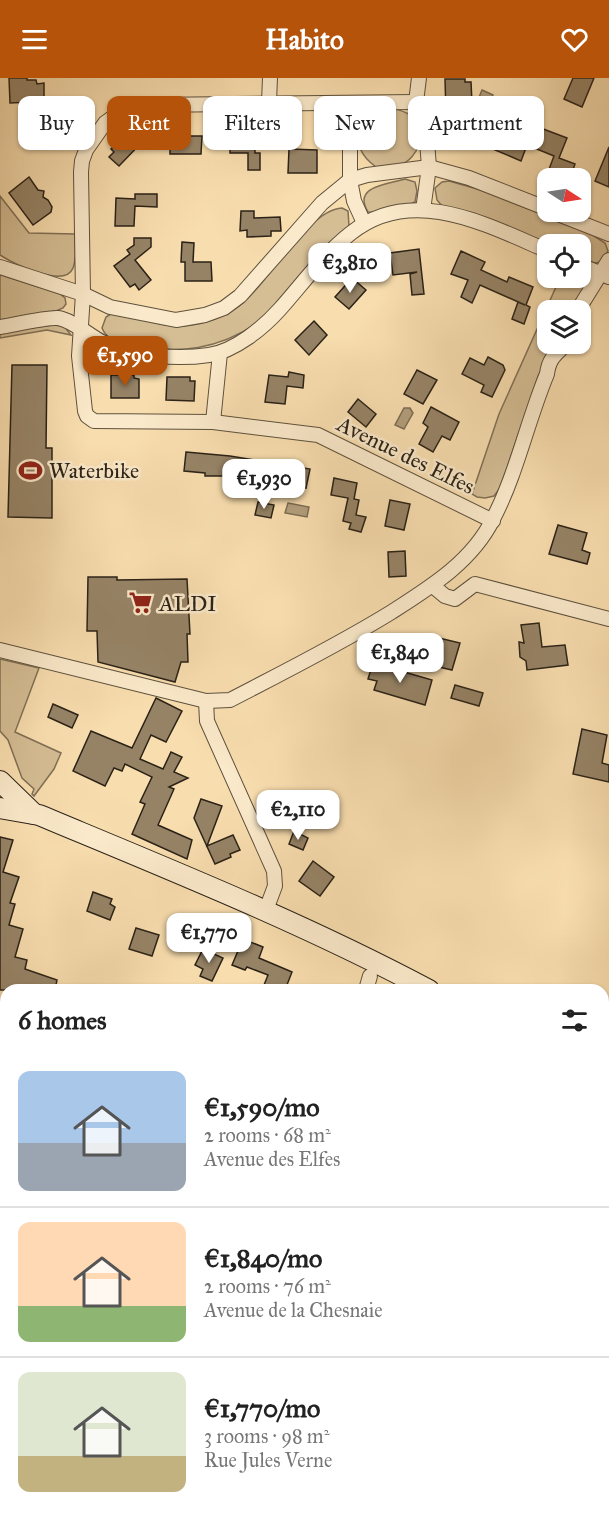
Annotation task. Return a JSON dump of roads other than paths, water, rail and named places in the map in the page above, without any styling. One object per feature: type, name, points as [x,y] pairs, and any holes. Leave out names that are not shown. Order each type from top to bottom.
[{"type":"main road","points":[[0,780],[34,814]]},
{"type":"main road","points":[[0,808],[34,814],[266,910],[377,962],[418,984]]},
{"type":"street","points":[[269,96],[270,78]]},
{"type":"street","points":[[417,96],[419,78]]},
{"type":"street","points":[[80,328],[83,294],[81,172],[86,150],[105,123],[119,113],[149,105],[203,104]]},
{"type":"street","points":[[350,150],[350,180],[354,201],[364,223]]},
{"type":"street","points":[[423,210],[429,167],[428,150]]},
{"type":"street","points":[[0,267],[83,294],[110,307],[176,320],[204,315],[224,308],[240,297],[322,203],[350,180],[367,175],[429,167],[469,178],[537,205]]},
{"type":"street","points":[[0,327],[59,318],[103,343],[156,357],[208,355],[220,353],[255,334],[274,317],[330,252],[364,223],[388,215],[423,210],[439,211],[476,220],[537,246]]},
{"type":"street","points":[[578,222],[609,234]]},
{"type":"street","points":[[585,300],[604,275],[609,260]]},
{"type":"street","name":"Avenue des Elfes","points":[[80,328],[85,411],[94,421],[213,423],[318,435],[493,521],[505,494],[554,354]]},
{"type":"street","points":[[213,423],[220,353]]},
{"type":"street","points":[[0,650],[206,701],[230,700],[350,638],[433,586],[463,559],[493,521]]},
{"type":"street","points":[[433,586],[445,596],[455,599],[476,584],[609,619]]},
{"type":"street","points":[[206,701],[207,721],[274,871],[275,886],[266,910]]},
{"type":"place","name":"Waterbike","points":[[31,470]]},
{"type":"place","name":"ALDI","points":[[141,603]]}]
